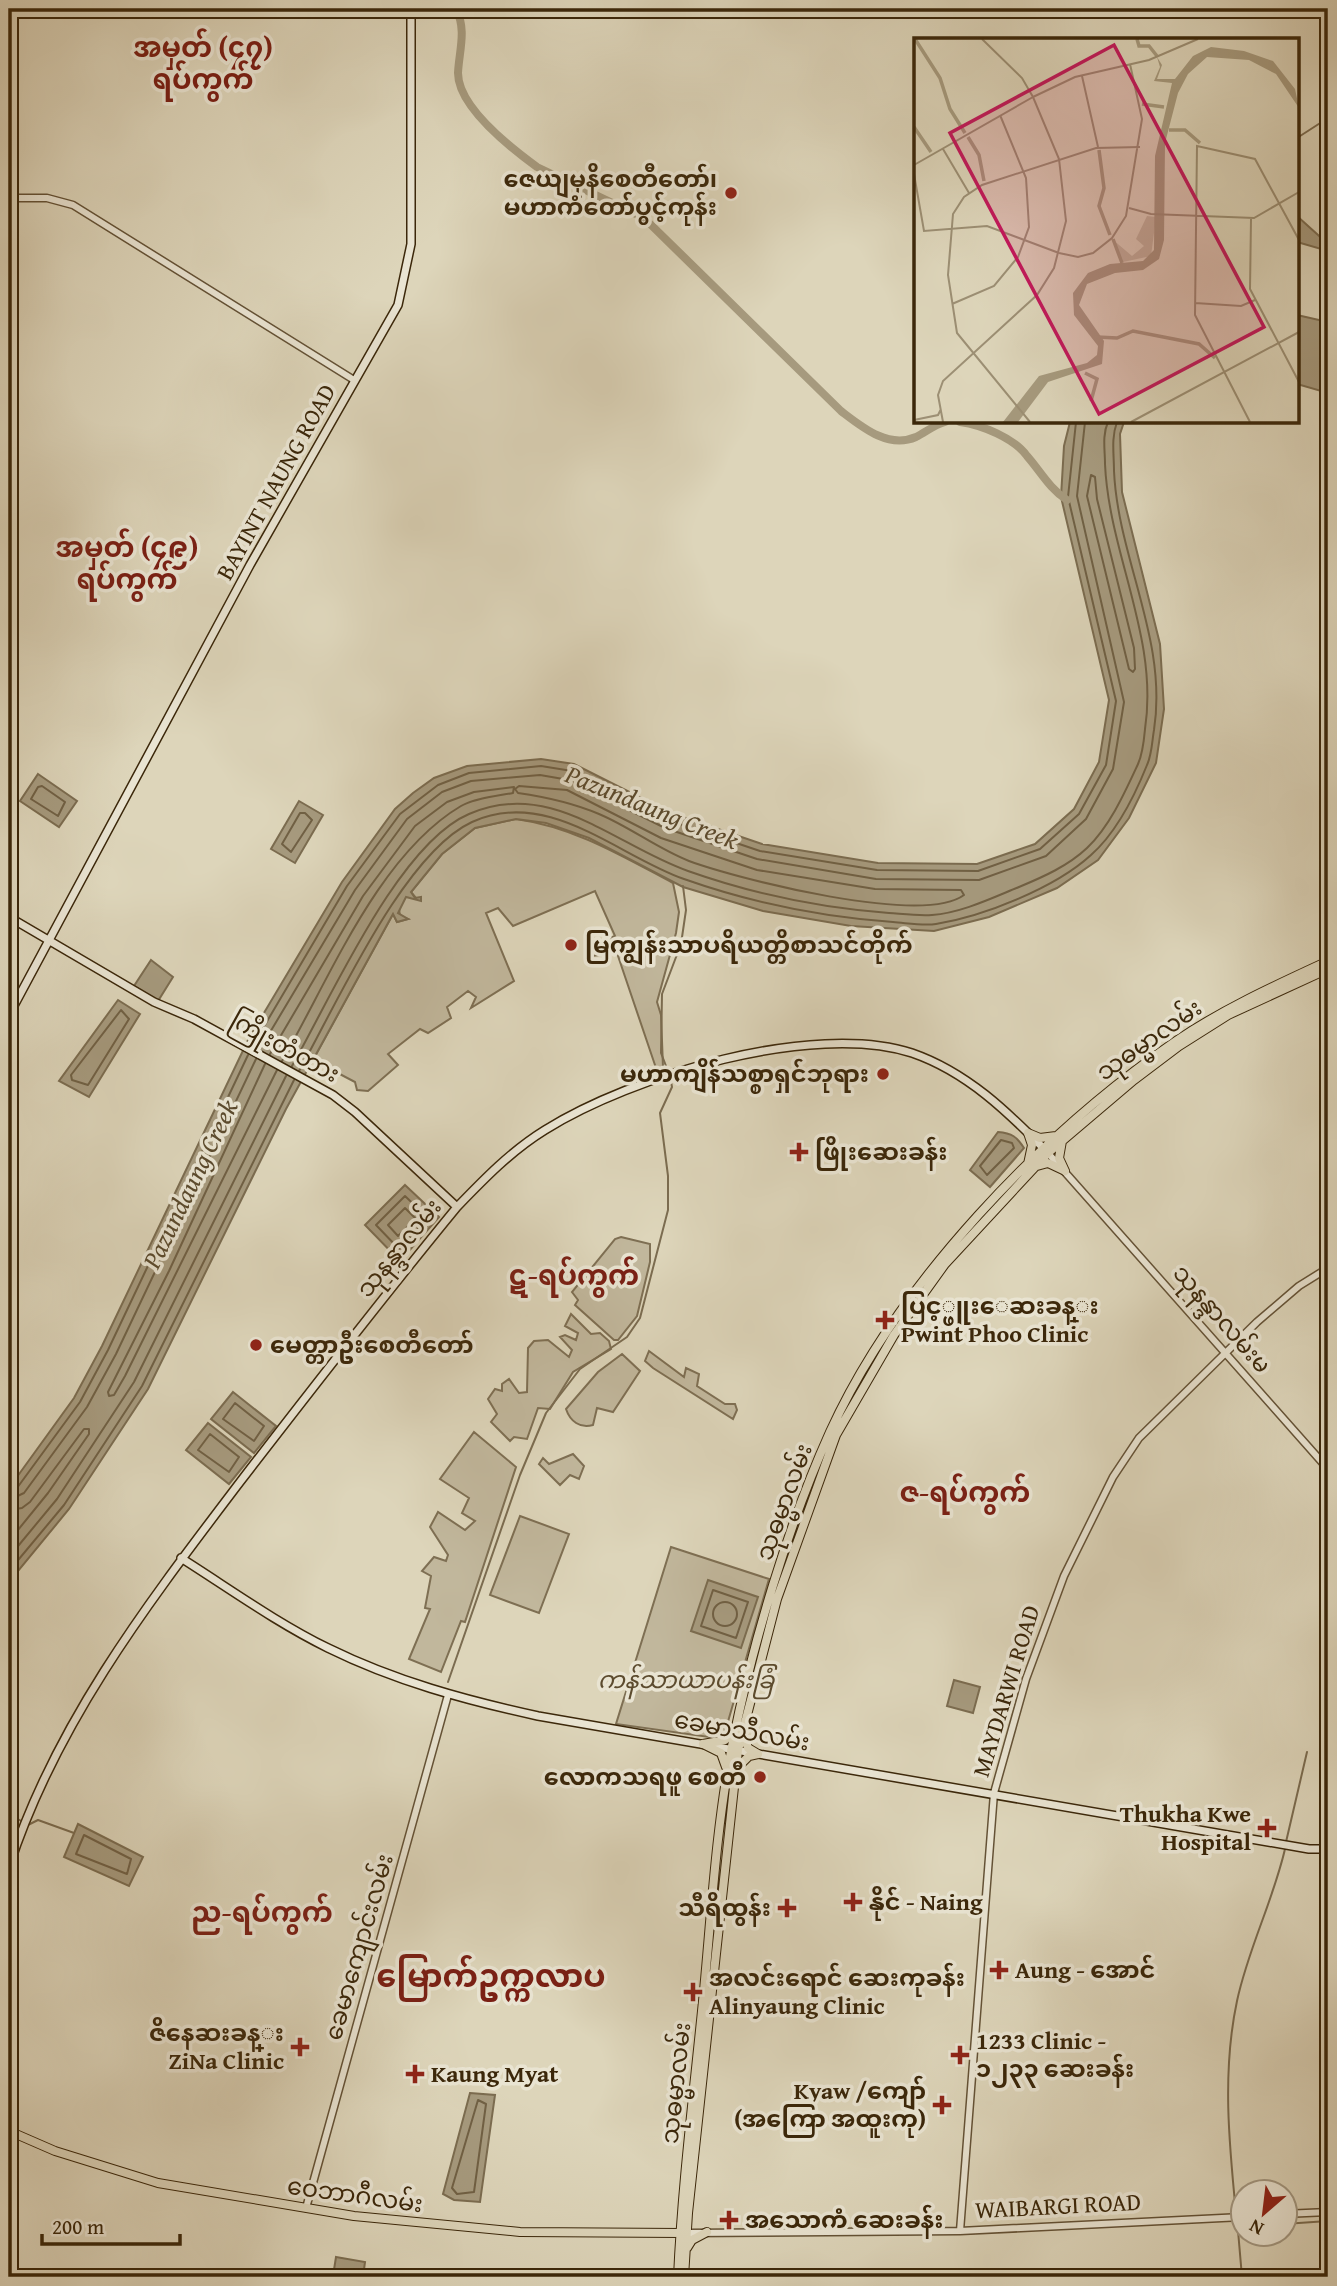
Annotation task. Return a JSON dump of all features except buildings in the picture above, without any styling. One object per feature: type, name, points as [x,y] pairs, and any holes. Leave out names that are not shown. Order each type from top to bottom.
[{"type":"main road","name":"BAYINT NAUNG ROAD","points":[[9,1015],[250,565],[398,305],[408,267],[412,230],[411,9]]},
{"type":"main road","name":"ကြိုးတံတား","points":[[9,917],[154,1002],[194,1019],[332,1095],[354,1111],[457,1207]]},
{"type":"main road","name":"သုဓမ္မာလမ်း","points":[[678,2277],[734,1750],[771,1592],[830,1433],[849,1395],[889,1332],[938,1264],[1046,1151],[1104,1100],[1227,1013],[1328,961]]},
{"type":"main road","name":"သုဓမ္မာလမ်း","points":[[1227,1013],[1328,969]]},
{"type":"main road","name":"သုနန္ဒာလမ်း","points":[[9,1867],[26,1816],[53,1756],[130,1632],[181,1558],[457,1207],[498,1165],[544,1130],[584,1109],[669,1074],[800,1045],[861,1043],[895,1049],[944,1068],[972,1084],[1046,1151]]},
{"type":"main road","points":[[1028,1133],[1040,1138],[1061,1137],[1059,1158],[1065,1171]]},
{"type":"main road","points":[[1028,1133],[1032,1145],[1030,1167],[1048,1163],[1065,1171]]},
{"type":"main road","name":"ခေမာသီလမ်း","points":[[181,1558],[328,1648],[448,1695],[538,1716],[994,1793],[1213,1834],[1309,1849],[1328,1849]]},
{"type":"main road","points":[[703,1744],[725,1740],[740,1726],[748,1748],[758,1754]]},
{"type":"main road","points":[[703,1744],[721,1753],[731,1774],[740,1762],[758,1754]]},
{"type":"main road","name":"ဝေဘာဂီလမ်း","points":[[9,2131],[55,2151],[158,2183],[306,2208],[416,2224],[520,2232],[683,2233]]},
{"type":"main road","points":[[661,2232],[673,2227],[685,2214],[695,2226],[707,2232]]},
{"type":"main road","points":[[661,2232],[674,2239],[682,2251],[692,2240],[707,2232]]},
{"type":"main road","name":"သုဓမ္မာလမ်း","points":[[682,2251],[684,2277]]},
{"type":"street","points":[[9,198],[47,198],[73,205],[354,380]]},
{"type":"street","name":"သုနန္ဒာလမ်းမ","points":[[1046,1151],[1328,1469]]},
{"type":"street","name":"MAYDARWI ROAD","points":[[960,2231],[994,1793],[1026,1679],[1064,1576],[1113,1477],[1139,1438],[1225,1352],[1299,1286],[1328,1268]]},
{"type":"street","name":"ခေမာကျောင်းလမ်း","points":[[306,2208],[448,1695]]},
{"type":"street","points":[[1298,2213],[1328,2212]]},
{"type":"street","name":"WAIBARGI ROAD","points":[[707,2232],[960,2231],[1228,2217]]},
{"type":"street","name":"ဝေဘာဂီလမ်း","points":[[683,2233],[707,2232]]},
{"type":"green space","points":[[516,819],[578,836],[673,883],[679,912],[657,1002],[661,1015],[663,1067],[656,1068],[617,953],[592,956],[589,946],[615,936],[595,891],[513,926],[498,908],[486,913],[514,981],[471,1008],[476,997],[468,991],[447,1007],[451,1018],[428,1033],[420,1029],[388,1054],[398,1065],[368,1091],[357,1090],[355,1082],[313,1060],[393,914],[397,922],[408,919],[400,916],[399,908],[406,896],[416,898],[411,892],[442,854],[475,828]]},
{"type":"green space","points":[[621,1237],[650,1244],[650,1262],[637,1316],[618,1340],[614,1340],[575,1305],[578,1300],[572,1292],[615,1239]]},
{"type":"green space","points":[[571,1314],[591,1334],[600,1333],[609,1341],[611,1349],[573,1372],[550,1409],[538,1408],[527,1439],[514,1437],[510,1441],[491,1422],[497,1414],[488,1399],[495,1389],[502,1391],[502,1384],[509,1379],[519,1393],[527,1392],[528,1348],[534,1341],[548,1340],[569,1357],[572,1350],[560,1337],[565,1335],[576,1340],[578,1333],[565,1326]]},
{"type":"green space","points":[[649,1351],[684,1377],[686,1368],[699,1374],[697,1386],[725,1404],[735,1404],[737,1410],[733,1419],[653,1368],[645,1361]]},
{"type":"green space","points":[[622,1354],[640,1371],[613,1412],[597,1408],[593,1425],[576,1423],[566,1409],[598,1372]]},
{"type":"green space","points":[[474,1432],[516,1467],[465,1622],[461,1621],[441,1672],[409,1659],[430,1609],[425,1608],[431,1576],[422,1571],[434,1557],[446,1561],[448,1555],[430,1527],[438,1512],[465,1530],[475,1521],[462,1513],[469,1498],[440,1479]]},
{"type":"green space","points":[[573,1454],[584,1466],[579,1479],[570,1475],[560,1485],[539,1464],[543,1458],[549,1464]]},
{"type":"green space","points":[[520,1516],[569,1534],[539,1613],[490,1595]]},
{"type":"green space","name":"ကန်သာယာပန်းခြံ","points":[[671,1547],[769,1579],[723,1739],[616,1724]]},
{"type":"water","points":[[1298,217],[1328,244],[1328,251],[1298,242]]},
{"type":"water","points":[[1298,315],[1328,322],[1328,393],[1298,384]]},
{"type":"water","name":"Pazundaung Creek","points":[[1070,424],[1123,424],[1120,434],[1122,492],[1160,644],[1164,709],[1156,763],[1129,818],[1098,860],[1057,888],[989,917],[934,931],[851,926],[763,911],[683,887],[589,838],[546,823],[516,819],[475,828],[442,854],[411,892],[415,898],[421,897],[421,901],[406,897],[398,913],[408,919],[397,922],[393,914],[286,1109],[148,1389],[69,1509],[9,1582],[9,1488],[74,1398],[102,1346],[249,1038],[342,882],[395,809],[413,793],[434,778],[467,766],[541,759],[574,764],[671,813],[762,844],[878,863],[977,864],[1035,844],[1074,809],[1099,762],[1109,700],[1061,497],[1064,446]]},
{"type":"water","points":[[38,774],[77,801],[59,827],[20,801]]},
{"type":"water","points":[[299,801],[323,815],[295,863],[271,849]]},
{"type":"water","points":[[151,960],[173,977],[158,1001],[134,986]]},
{"type":"water","points":[[118,1000],[140,1014],[89,1097],[59,1081]]},
{"type":"water","points":[[998,1132],[1014,1136],[1024,1148],[990,1187],[970,1170]]},
{"type":"water","points":[[405,1185],[439,1217],[400,1261],[365,1225]]},
{"type":"water","points":[[233,1392],[276,1426],[254,1453],[211,1419]]},
{"type":"water","points":[[208,1423],[251,1457],[229,1484],[186,1450]]},
{"type":"water","points":[[708,1580],[758,1597],[741,1648],[691,1631]]},
{"type":"water","points":[[954,1680],[980,1687],[973,1713],[947,1706]]},
{"type":"water","points":[[78,1824],[143,1857],[129,1886],[64,1857]]},
{"type":"water","points":[[470,2093],[495,2095],[480,2202],[454,2200],[443,2194]]},
{"type":"water","points":[[336,2257],[365,2262],[363,2277],[333,2276]]},
{"type":"waterway","points":[[456,9],[462,33],[458,73],[460,86],[476,113],[514,149],[537,167],[644,218],[841,411],[867,429],[886,438],[906,440],[941,424]]},
{"type":"waterway","points":[[1298,137],[1328,118]]},
{"type":"waterway","points":[[969,424],[1006,438],[1021,449],[1050,485],[1067,500]]},
{"type":"waterway","points":[[668,1071],[661,1053],[662,994],[681,944],[686,910],[683,886]]},
{"type":"waterway","points":[[448,1682],[520,1475],[546,1413],[580,1369],[627,1337],[640,1318],[668,1210],[668,1176],[660,1113],[672,1087],[670,1076]]},
{"type":"waterway","points":[[1286,1842],[1307,1752]]},
{"type":"waterway","points":[[9,1814],[23,1822]]},
{"type":"waterway","points":[[28,1825],[38,1820],[74,1833]]},
{"type":"waterway","points":[[1233,2178],[1228,2107],[1232,2027],[1242,1982],[1285,1849]]},
{"type":"waterway","points":[[1298,2223],[1328,2221]]},
{"type":"waterway","points":[[1240,2248],[1242,2277]]},
{"type":"place","name":"ဇေယျမုနိစေတီတော်၊ မဟာကံတော်ပွင့်ကုန်း","points":[[731,193]]},
{"type":"place","name":"မြကျွန်းသာပရိယတ္တိစာသင်တိုက်","points":[[571,945]]},
{"type":"place","name":"မဟာကျိန်သစ္စာရှင်ဘုရား","points":[[883,1074]]},
{"type":"place","name":"ဖြိုးဆေးခန်း","points":[[799,1152]]},
{"type":"place","name":"ပြင့္ဖူးေဆးခန္း Pwint Phoo Clinic","points":[[885,1320]]},
{"type":"place","name":"မေတ္တာဦးစေတီတော်","points":[[256,1345]]},
{"type":"place","name":"လောကသရဖူ စေတီ","points":[[760,1777]]},
{"type":"place","name":"Thukha Kwe Hospital","points":[[1267,1828]]},
{"type":"place","name":"နိုင် - Naing","points":[[853,1902]]},
{"type":"place","name":"သီရိထွန်း","points":[[787,1908]]},
{"type":"place","name":"Aung - အောင်","points":[[999,1970]]},
{"type":"place","name":"အလင်းရောင် ဆေးကုခန်း Alinyaung Clinic","points":[[693,1992]]},
{"type":"place","name":"ဇိနေဆးခန္း ZiNa Clinic","points":[[300,2047]]},
{"type":"place","name":"1233 Clinic - ၁၂၃၃ ဆေးခန်း","points":[[960,2055]]},
{"type":"place","name":"Kaung Myat","points":[[415,2074]]},
{"type":"place","name":"Kyaw /ကျော် (အကြော အထူးကု)","points":[[942,2105]]},
{"type":"place","name":"အသောကံ ဆေးခန်း","points":[[729,2220]]},
{"type":"district","name":"အမှတ် (၄၇) ရပ်ကွက်","points":[[203,63]]},
{"type":"district","name":"အမှတ် (၄၉) ရပ်ကွက်","points":[[127,563]]},
{"type":"district","name":"ဋ-ရပ်ကွက်","points":[[574,1275]]},
{"type":"district","name":"ဇ-ရပ်ကွက်","points":[[965,1492]]},
{"type":"district","name":"ည-ရပ်ကွက်","points":[[262,1912]]},
{"type":"district","name":"မြောက်‌ဥက္ကလာပ","points":[[491,1976]]}]
